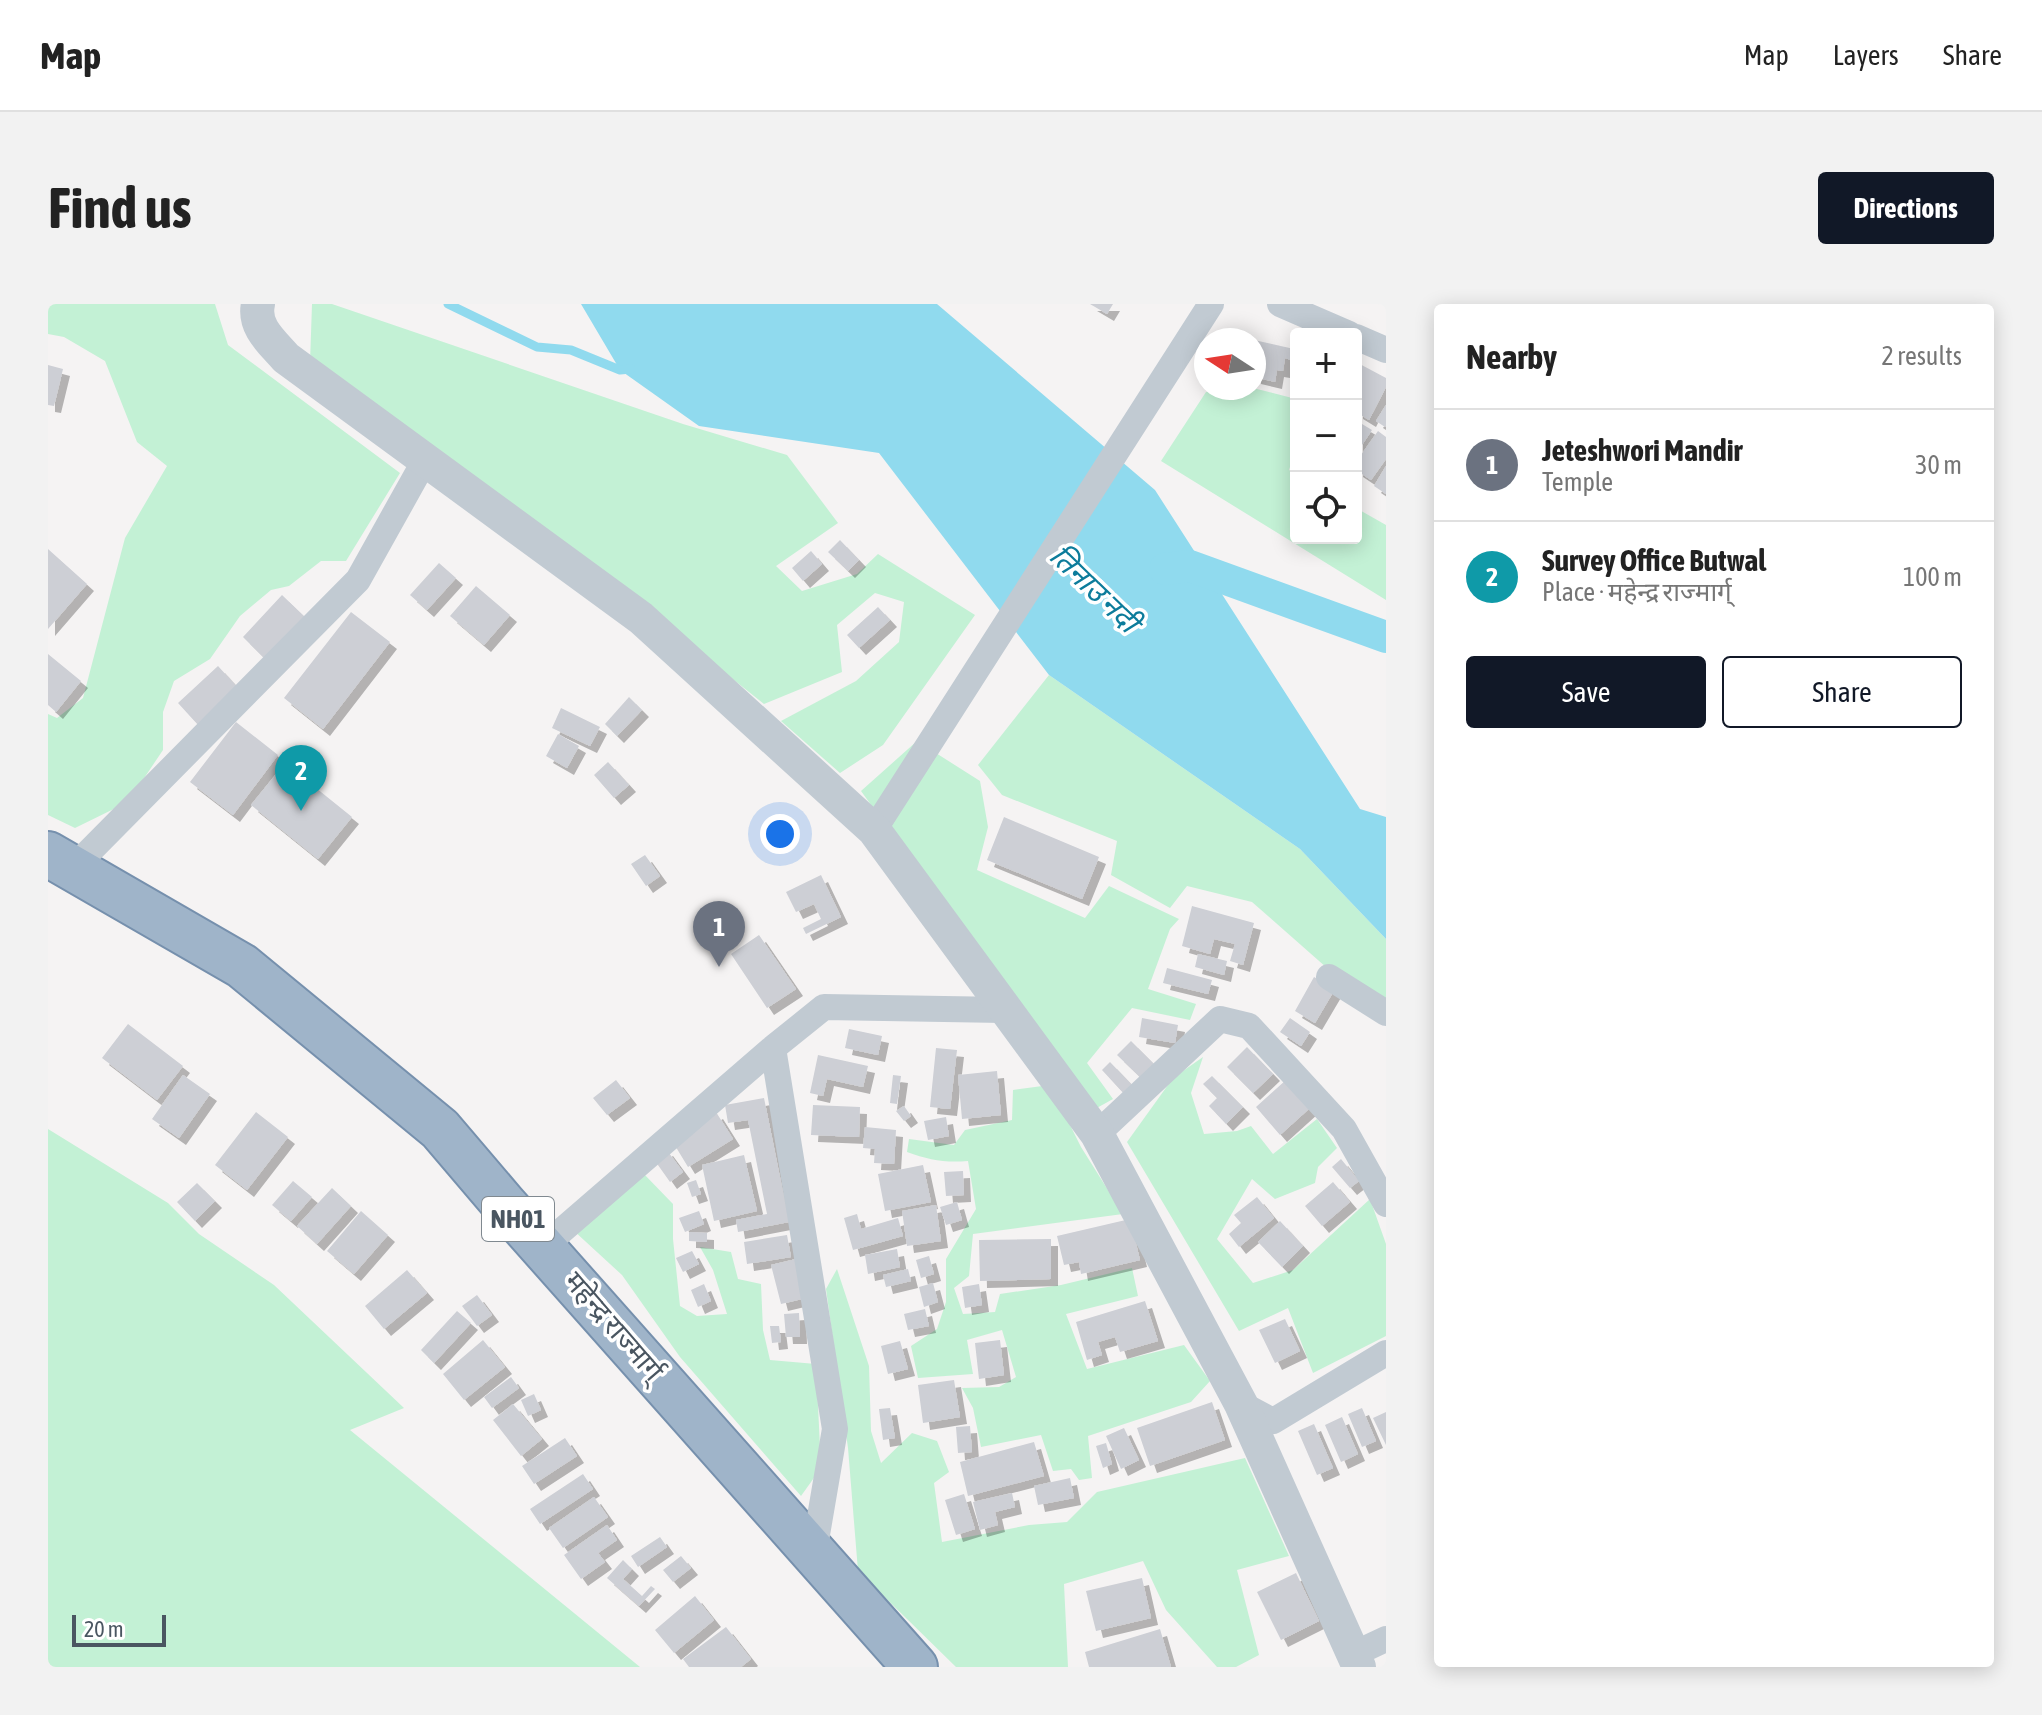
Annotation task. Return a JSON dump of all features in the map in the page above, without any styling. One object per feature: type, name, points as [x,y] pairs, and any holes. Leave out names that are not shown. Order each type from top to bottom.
[{"type":"highway","name":"महेन्द्र राज्मार्ग्","points":[[60,861],[242,966],[440,1129],[915,1667]]},
{"type":"street","points":[[874,830],[1211,304]]},
{"type":"street","points":[[1280,304],[1335,328]]},
{"type":"street","points":[[257,306],[259,327],[286,358],[641,618],[874,830],[1097,1134],[1241,1404],[1356,1660],[1386,1639]]},
{"type":"street","points":[[1362,340],[1386,350]]},
{"type":"street","points":[[60,861],[358,580],[425,460]]},
{"type":"street","points":[[1329,977],[1386,1013]]},
{"type":"street","points":[[544,1246],[824,1007],[1004,1010]]},
{"type":"street","points":[[1097,1134],[1220,1019],[1249,1026],[1344,1129],[1386,1204]]},
{"type":"street","points":[[773,1048],[835,1429],[814,1552]]},
{"type":"street","points":[[1241,1404],[1273,1421],[1386,1353]]},
{"type":"green space","points":[[48,304],[215,304],[228,345],[400,473],[346,561],[321,561],[289,586],[271,590],[240,616],[210,659],[174,681],[163,712],[163,750],[128,802],[75,828],[48,815],[48,714],[57,718],[83,698],[125,538],[167,466],[137,442],[105,361],[64,337],[48,334]]},
{"type":"green space","points":[[312,304],[332,304],[683,424],[787,455],[838,523],[776,566],[802,591],[857,574],[878,554],[975,615],[883,745],[840,773],[781,721],[856,681],[899,642],[904,602],[875,593],[837,625],[842,672],[764,704],[585,561],[310,363]]},
{"type":"green space","points":[[1266,391],[1290,397],[1290,541],[1161,461],[1201,400],[1266,400]]},
{"type":"green space","points":[[1362,511],[1386,525],[1386,600],[1295,544],[1362,544]]},
{"type":"green space","points":[[1049,675],[1300,849],[1386,939],[1386,1000],[1327,968],[1252,902],[1187,886],[1170,908],[1111,875],[1117,841],[1002,795],[978,765]]},
{"type":"green space","points":[[917,741],[980,781],[988,827],[977,870],[1085,918],[1109,886],[1179,919],[1170,929],[1148,989],[1196,1004],[1190,1020],[1132,1008],[1087,1063],[1113,1099],[1095,1109],[861,791]]},
{"type":"green space","points":[[1203,1057],[1191,1093],[1204,1134],[1237,1131],[1251,1126],[1273,1154],[1317,1119],[1337,1148],[1318,1167],[1315,1183],[1275,1199],[1252,1179],[1217,1239],[1253,1283],[1293,1270],[1370,1199],[1386,1244],[1386,1336],[1313,1373],[1288,1308],[1239,1331],[1127,1142],[1173,1078]]},
{"type":"green space","points":[[1050,1085],[1081,1147],[1123,1214],[973,1234],[969,1276],[954,1288],[963,1314],[995,1312],[1000,1294],[1061,1285],[1132,1268],[1138,1296],[1066,1314],[1087,1369],[1184,1345],[1210,1381],[1191,1402],[1088,1436],[1092,1478],[1079,1480],[1071,1469],[1053,1471],[1041,1435],[981,1447],[973,1408],[962,1388],[999,1387],[1016,1377],[1002,1330],[967,1340],[973,1374],[918,1378],[911,1346],[937,1329],[946,1302],[946,1259],[976,1209],[968,1161],[937,1160],[907,1152],[909,1139],[954,1145],[965,1130],[1012,1120],[1013,1090]]},
{"type":"green space","points":[[48,1129],[168,1203],[199,1234],[274,1285],[404,1408],[350,1430],[640,1667],[48,1667]]},
{"type":"green space","points":[[642,1172],[673,1204],[680,1306],[697,1316],[727,1314],[713,1270],[700,1247],[731,1252],[738,1279],[761,1284],[763,1330],[770,1360],[816,1364],[821,1468],[801,1496],[680,1357],[622,1275],[573,1230]]},
{"type":"green space","points":[[837,1269],[869,1366],[871,1431],[881,1463],[912,1433],[937,1441],[949,1472],[934,1483],[942,1542],[1029,1525],[1067,1522],[1097,1492],[1245,1458],[1289,1556],[1237,1570],[1259,1655],[1236,1667],[1217,1667],[1166,1610],[1143,1561],[1064,1584],[1068,1667],[956,1667],[858,1571],[848,1448],[826,1289]]},
{"type":"water","name":"तिनाउ नदी","points":[[581,304],[937,304],[1155,490],[1360,809],[1386,817],[1386,939],[1300,849],[1049,675],[879,453],[699,426],[620,370]]},
{"type":"building","points":[[1090,304],[1113,304],[1107,314]]},
{"type":"building","points":[[1266,343],[1290,348],[1290,360],[1285,358],[1283,371],[1277,370],[1275,382],[1266,380]]},
{"type":"building","points":[[48,365],[63,369],[54,406],[48,405]]},
{"type":"building","points":[[1362,365],[1386,378],[1386,387],[1369,420],[1362,416]]},
{"type":"building","points":[[1386,405],[1386,425],[1385,427],[1376,421]]},
{"type":"building","points":[[1362,424],[1372,430],[1362,445]]},
{"type":"building","points":[[1378,431],[1386,437],[1386,459],[1371,480],[1362,474],[1362,454]]},
{"type":"building","points":[[1386,466],[1386,494],[1374,486]]},
{"type":"building","points":[[840,540],[859,560],[848,571],[828,552]]},
{"type":"building","points":[[48,549],[87,584],[48,629]]},
{"type":"building","points":[[811,551],[822,564],[803,581],[792,568]]},
{"type":"building","points":[[439,563],[456,578],[427,610],[410,595]]},
{"type":"building","points":[[476,586],[510,615],[484,645],[450,616]]},
{"type":"building","points":[[282,595],[306,618],[266,660],[243,637]]},
{"type":"building","points":[[878,607],[890,620],[859,648],[847,635]]},
{"type":"building","points":[[351,612],[390,642],[323,729],[284,698]]},
{"type":"building","points":[[48,654],[81,681],[56,712],[48,705]]},
{"type":"building","points":[[218,666],[239,689],[199,726],[178,703]]},
{"type":"building","points":[[629,697],[642,710],[617,736],[605,724]]},
{"type":"building","points":[[561,708],[600,727],[590,746],[552,728]]},
{"type":"building","points":[[236,722],[278,755],[233,815],[190,782]]},
{"type":"building","points":[[558,734],[579,746],[567,768],[546,756]]},
{"type":"building","points":[[608,762],[629,785],[614,798],[594,775]]},
{"type":"building","points":[[285,763],[352,817],[318,859],[251,805]]},
{"type":"building","points":[[1004,817],[1099,857],[1082,899],[987,860]]},
{"type":"building","points":[[645,855],[660,876],[646,886],[631,864]]},
{"type":"building","points":[[821,875],[841,917],[806,934],[803,928],[821,919],[814,904],[796,912],[786,892]]},
{"type":"building","points":[[1192,906],[1254,923],[1243,965],[1230,961],[1235,944],[1214,939],[1210,954],[1182,946]]},
{"type":"building","points":[[759,935],[796,989],[767,1008],[731,954]]},
{"type":"building","points":[[1198,954],[1227,961],[1224,975],[1195,967]]},
{"type":"building","points":[[1167,968],[1212,980],[1208,994],[1163,983]]},
{"type":"building","points":[[1314,977],[1335,989],[1315,1023],[1295,1011]]},
{"type":"building","points":[[1142,1018],[1178,1025],[1175,1043],[1139,1037]]},
{"type":"building","points":[[1290,1018],[1310,1032],[1301,1046],[1280,1032]]},
{"type":"building","points":[[128,1024],[183,1066],[157,1100],[102,1058]]},
{"type":"building","points":[[849,1029],[882,1036],[878,1055],[845,1048]]},
{"type":"building","points":[[1131,1041],[1154,1064],[1141,1078],[1117,1055]]},
{"type":"building","points":[[1247,1047],[1273,1074],[1253,1093],[1227,1067]]},
{"type":"building","points":[[936,1048],[957,1050],[950,1109],[930,1107]]},
{"type":"building","points":[[818,1055],[868,1066],[863,1087],[827,1079],[823,1096],[810,1093]]},
{"type":"building","points":[[1110,1062],[1134,1087],[1125,1095],[1102,1070]]},
{"type":"building","points":[[997,1071],[1001,1115],[962,1119],[958,1075]]},
{"type":"building","points":[[183,1075],[210,1094],[179,1138],[152,1119]]},
{"type":"building","points":[[893,1075],[901,1076],[897,1104],[890,1103]]},
{"type":"building","points":[[1212,1076],[1243,1107],[1226,1124],[1209,1106],[1217,1098],[1203,1084]]},
{"type":"building","points":[[616,1080],[630,1098],[607,1115],[593,1098]]},
{"type":"building","points":[[1286,1080],[1311,1107],[1280,1135],[1256,1107]]},
{"type":"building","points":[[764,1098],[789,1222],[738,1232],[736,1220],[767,1214],[748,1120],[728,1123],[725,1105]]},
{"type":"building","points":[[813,1105],[860,1107],[859,1137],[811,1135]]},
{"type":"building","points":[[904,1106],[911,1116],[904,1121],[896,1111]]},
{"type":"building","points":[[256,1112],[288,1137],[247,1190],[215,1165]]},
{"type":"building","points":[[716,1112],[733,1139],[688,1167],[671,1139]]},
{"type":"building","points":[[946,1117],[949,1136],[928,1140],[924,1121]]},
{"type":"building","points":[[865,1127],[896,1130],[894,1164],[874,1163],[875,1149],[863,1148]]},
{"type":"building","points":[[666,1149],[683,1172],[670,1182],[653,1158]]},
{"type":"building","points":[[744,1155],[757,1211],[714,1221],[702,1165]]},
{"type":"building","points":[[1341,1159],[1359,1181],[1350,1188],[1332,1167]]},
{"type":"building","points":[[923,1165],[931,1202],[885,1211],[878,1174]]},
{"type":"building","points":[[963,1171],[964,1195],[946,1196],[944,1172]]},
{"type":"building","points":[[696,1180],[701,1194],[692,1197],[687,1183]]},
{"type":"building","points":[[293,1181],[312,1197],[291,1221],[272,1205]]},
{"type":"building","points":[[1333,1182],[1350,1202],[1322,1226],[1305,1206]]},
{"type":"building","points":[[197,1183],[215,1201],[195,1221],[177,1202]]},
{"type":"building","points":[[332,1188],[351,1206],[317,1244],[297,1226]]},
{"type":"building","points":[[1257,1197],[1274,1218],[1239,1247],[1229,1234],[1241,1223],[1234,1215]]},
{"type":"building","points":[[957,1202],[962,1220],[946,1225],[940,1207]]},
{"type":"building","points":[[936,1205],[941,1241],[907,1246],[902,1211]]},
{"type":"building","points":[[361,1211],[388,1235],[354,1274],[327,1251]]},
{"type":"building","points":[[699,1211],[704,1224],[685,1232],[679,1218]]},
{"type":"building","points":[[857,1214],[861,1229],[898,1218],[903,1236],[853,1250],[844,1218]]},
{"type":"building","points":[[1130,1219],[1140,1260],[1081,1274],[1079,1262],[1064,1265],[1057,1236]]},
{"type":"building","points":[[1280,1221],[1303,1246],[1282,1267],[1258,1242]]},
{"type":"building","points":[[689,1232],[707,1233],[707,1242],[689,1241]]},
{"type":"building","points":[[787,1235],[791,1257],[747,1264],[744,1242]]},
{"type":"building","points":[[1051,1239],[1051,1279],[980,1281],[979,1240]]},
{"type":"building","points":[[897,1249],[900,1267],[868,1274],[865,1255]]},
{"type":"building","points":[[692,1251],[699,1264],[683,1272],[676,1258]]},
{"type":"building","points":[[929,1256],[934,1274],[921,1278],[916,1260]]},
{"type":"building","points":[[796,1259],[806,1298],[781,1304],[771,1265]]},
{"type":"building","points":[[908,1269],[911,1281],[886,1287],[883,1275]]},
{"type":"building","points":[[407,1270],[427,1293],[384,1329],[365,1306]]},
{"type":"building","points":[[933,1283],[938,1302],[924,1307],[919,1287]]},
{"type":"building","points":[[704,1284],[711,1301],[698,1307],[691,1290]]},
{"type":"building","points":[[979,1284],[982,1305],[965,1308],[962,1287]]},
{"type":"building","points":[[477,1295],[492,1315],[477,1326],[462,1306]]},
{"type":"building","points":[[1145,1301],[1158,1341],[1120,1352],[1115,1337],[1098,1342],[1102,1355],[1087,1360],[1076,1322]]},
{"type":"building","points":[[925,1309],[929,1326],[908,1330],[904,1314]]},
{"type":"building","points":[[457,1311],[471,1323],[434,1363],[421,1350]]},
{"type":"building","points":[[799,1313],[800,1337],[786,1337],[784,1314]]},
{"type":"building","points":[[1285,1319],[1300,1351],[1275,1363],[1259,1330]]},
{"type":"building","points":[[770,1326],[779,1326],[781,1342],[772,1343]]},
{"type":"building","points":[[483,1340],[505,1367],[464,1400],[443,1374]]},
{"type":"building","points":[[1000,1340],[1004,1375],[979,1379],[975,1343]]},
{"type":"building","points":[[900,1341],[908,1369],[888,1374],[881,1346]]},
{"type":"building","points":[[511,1377],[519,1388],[492,1408],[484,1397]]},
{"type":"building","points":[[954,1380],[960,1417],[923,1423],[918,1385]]},
{"type":"building","points":[[534,1394],[541,1410],[528,1416],[521,1400]]},
{"type":"building","points":[[1212,1402],[1225,1440],[1150,1466],[1137,1428]]},
{"type":"building","points":[[513,1404],[542,1439],[521,1456],[493,1420]]},
{"type":"building","points":[[890,1408],[895,1438],[883,1440],[879,1409]]},
{"type":"building","points":[[1362,1408],[1376,1441],[1362,1447],[1348,1414]]},
{"type":"building","points":[[1386,1412],[1386,1445],[1373,1418]]},
{"type":"building","points":[[1342,1417],[1358,1454],[1341,1462],[1325,1425]]},
{"type":"building","points":[[1314,1424],[1333,1468],[1317,1475],[1298,1431]]},
{"type":"building","points":[[970,1426],[972,1452],[958,1453],[956,1427]]},
{"type":"building","points":[[1124,1428],[1139,1460],[1121,1469],[1106,1436]]},
{"type":"building","points":[[565,1438],[577,1456],[534,1484],[522,1466]]},
{"type":"building","points":[[1034,1442],[1044,1476],[968,1496],[960,1462]]},
{"type":"building","points":[[1106,1443],[1112,1464],[1103,1468],[1096,1446]]},
{"type":"building","points":[[583,1474],[593,1489],[540,1524],[530,1509]]},
{"type":"building","points":[[1070,1478],[1074,1498],[1038,1505],[1034,1486]]},
{"type":"building","points":[[1012,1493],[1015,1507],[995,1512],[998,1525],[980,1530],[973,1502]]},
{"type":"building","points":[[964,1494],[975,1529],[956,1535],[945,1500]]},
{"type":"building","points":[[594,1497],[608,1517],[563,1548],[549,1528]]},
{"type":"building","points":[[607,1525],[617,1540],[598,1553],[605,1562],[581,1579],[564,1555]]},
{"type":"building","points":[[660,1537],[667,1547],[638,1567],[631,1556]]},
{"type":"building","points":[[681,1556],[691,1568],[673,1582],[663,1570]]},
{"type":"building","points":[[623,1560],[632,1569],[623,1579],[642,1596],[651,1586],[655,1589],[639,1606],[607,1578]]},
{"type":"building","points":[[1296,1573],[1319,1621],[1281,1640],[1257,1592]]},
{"type":"building","points":[[1142,1578],[1151,1618],[1096,1631],[1086,1591]]},
{"type":"building","points":[[695,1596],[714,1620],[674,1653],[655,1630]]},
{"type":"building","points":[[726,1627],[751,1659],[741,1667],[689,1667],[683,1659]]},
{"type":"building","points":[[1160,1629],[1171,1667],[1089,1667],[1085,1652]]},
{"type":"waterway","points":[[448,304],[537,347],[571,350],[620,370],[631,369]]},
{"type":"waterway","points":[[1165,569],[1190,566],[1386,637]]},
{"type":"place","name":"Survey Office Butwal","points":[[301,811]]},
{"type":"place","name":"Jeteshwori Mandir","points":[[719,967]]}]
